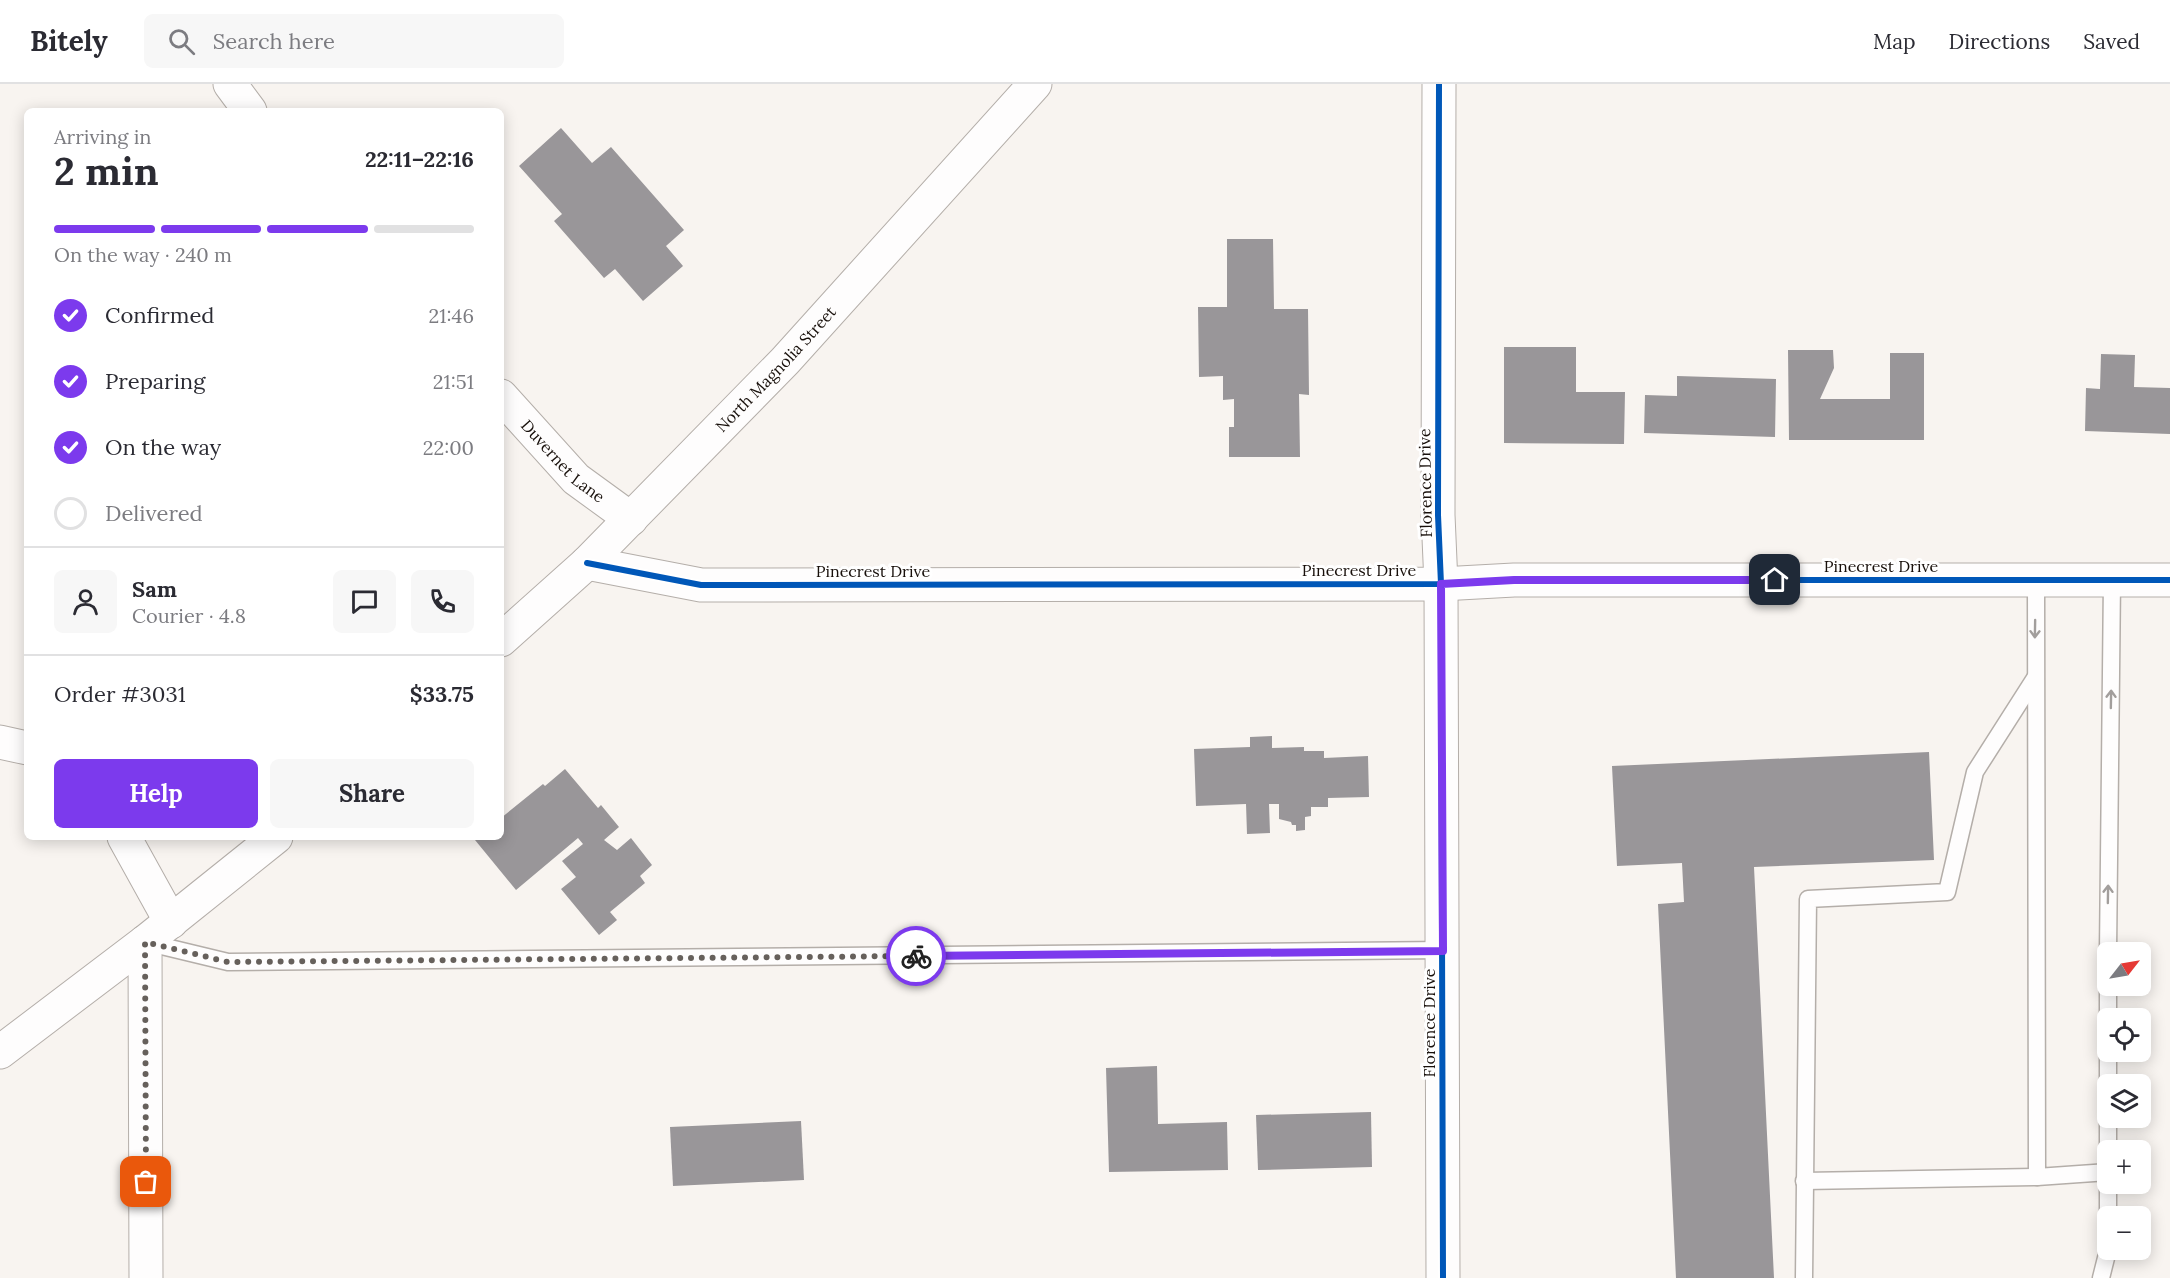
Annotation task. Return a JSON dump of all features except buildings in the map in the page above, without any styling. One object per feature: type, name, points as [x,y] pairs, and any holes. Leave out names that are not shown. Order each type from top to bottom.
[{"type":"street","points":[[230,84],[248,108]]},
{"type":"street","name":"North Magnolia Street","points":[[504,637],[632,519],[785,362],[1035,84]]},
{"type":"street","name":"Florence Drive","points":[[1439,84],[1438,481],[1441,584],[1443,1278]]},
{"type":"street","name":"Duvernet Lane","points":[[504,399],[576,479],[632,519]]},
{"type":"street","name":"Pinecrest Drive","points":[[587,563],[701,585],[1441,584],[1514,580],[2170,580]]},
{"type":"street","points":[[0,742],[24,747]]},
{"type":"street","points":[[126,840],[171,922]]},
{"type":"street","points":[[0,1052],[171,922],[272,840]]},
{"type":"street","points":[[145,942],[146,1278]]},
{"type":"lane","points":[[2036,580],[2037,1177]]},
{"type":"lane","points":[[2108,942],[2112,580]]},
{"type":"lane","points":[[1804,1278],[1808,899],[1947,892],[1976,772],[2035,678]]},
{"type":"lane","points":[[145,942],[228,962],[1443,951]]},
{"type":"lane","points":[[1804,1181],[2037,1177],[2097,1173]]},
{"type":"lane","points":[[2101,1278],[2106,1260]]},
{"type":"cycle path","points":[[1439,84],[1438,515],[1441,584],[1443,1278]]},
{"type":"cycle path","points":[[587,563],[701,585],[1441,584],[1514,580],[2170,580]]},
{"type":"way so far","points":[[146,1182],[145,942],[228,962],[916,956]]},
{"type":"route","points":[[916,956],[1443,951],[1441,584],[1514,580],[1775,580]]}]
